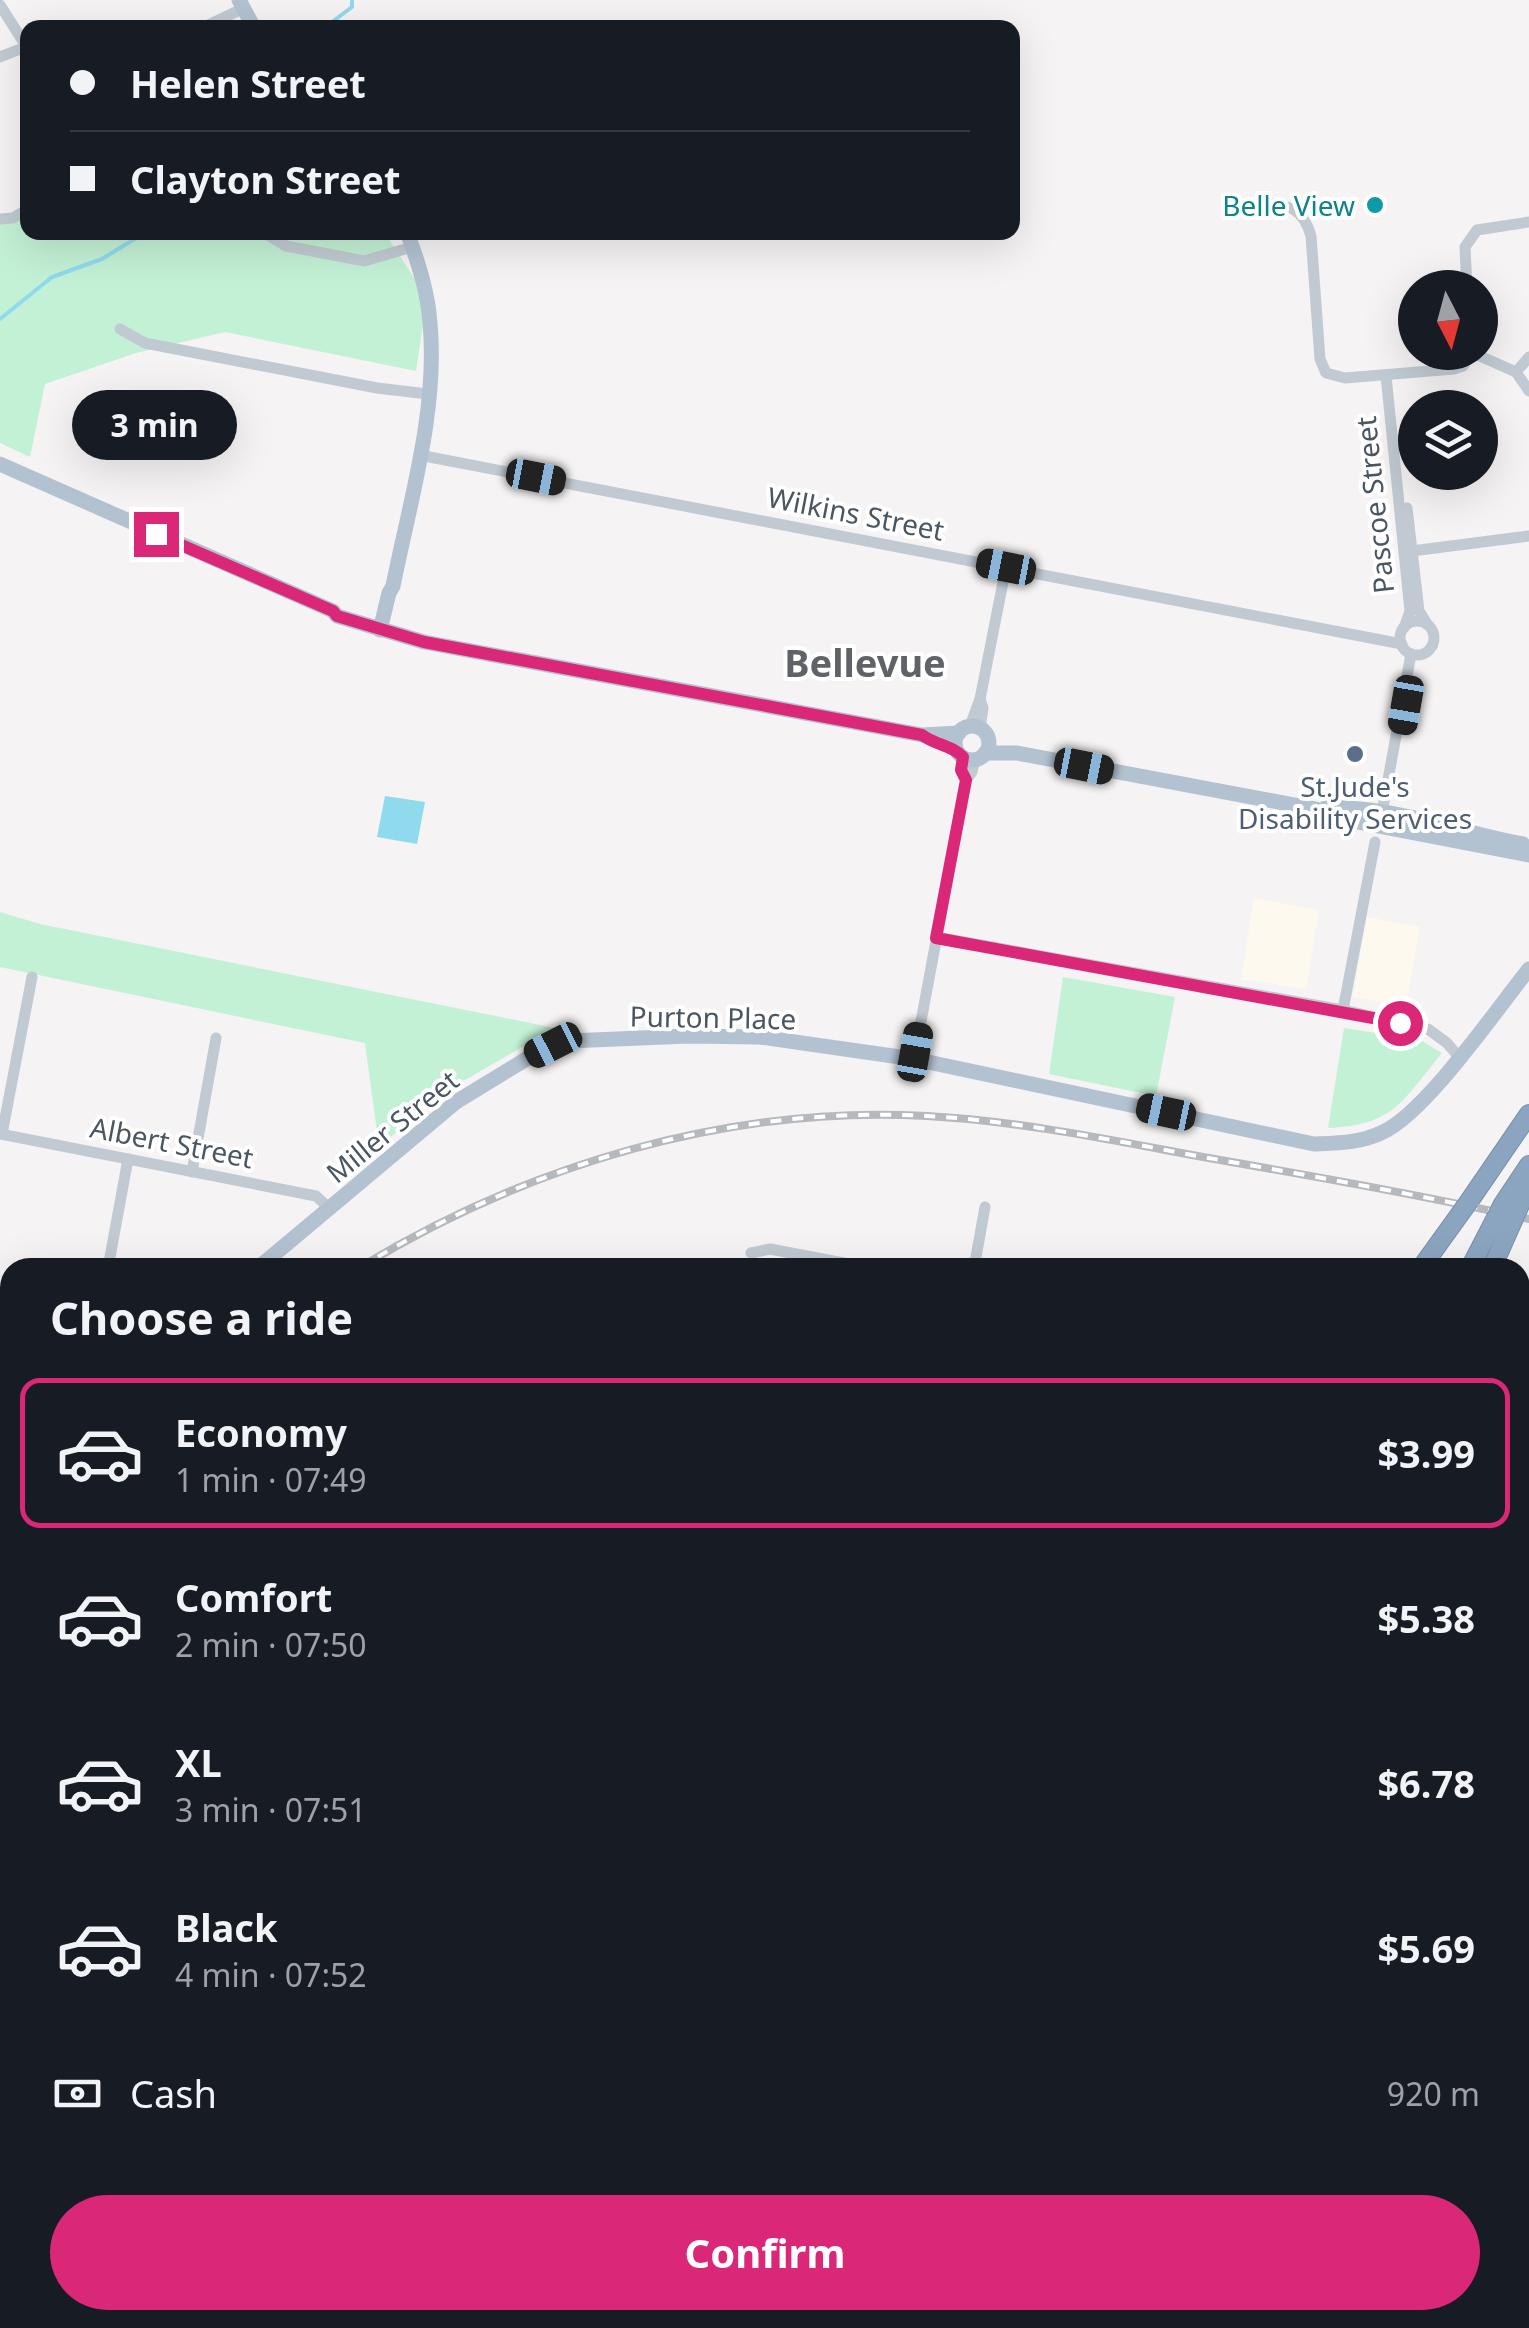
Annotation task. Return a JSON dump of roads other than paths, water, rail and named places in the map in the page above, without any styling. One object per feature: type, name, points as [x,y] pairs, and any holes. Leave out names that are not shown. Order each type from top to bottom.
[{"type":"highway","points":[[1428,1258],[1529,1114]]},
{"type":"highway","points":[[1495,1258],[1529,1165]]},
{"type":"highway","points":[[1477,1258],[1511,1206],[1529,1188]]},
{"type":"highway","points":[[1439,1258],[1470,1200]]},
{"type":"main road","points":[[384,628],[428,394],[430,320],[424,284],[409,240]]},
{"type":"main road","points":[[0,464],[337,616],[435,642],[922,735],[930,742],[1003,744],[1017,753],[1316,809],[1340,808],[1382,824],[1529,855]]},
{"type":"main road","points":[[1382,824],[1529,845]]},
{"type":"main road","name":"Purton Place","points":[[569,1041],[760,1037],[914,1059],[1314,1144],[1361,1140],[1384,1132],[1412,1114],[1529,968]]},
{"type":"main road","name":"Miller Street","points":[[270,1258],[456,1102],[528,1058],[569,1041]]},
{"type":"street","points":[[215,20],[240,4]]},
{"type":"street","points":[[0,5],[20,35]]},
{"type":"street","points":[[1262,202],[1288,205],[1307,222],[1321,367],[1333,376],[1345,378],[1445,370]]},
{"type":"street","points":[[1465,270],[1468,240],[1477,230],[1529,224]]},
{"type":"street","points":[[276,240],[286,246],[364,262],[409,240]]},
{"type":"street","points":[[120,329],[144,343],[377,388],[428,394]]},
{"type":"street","points":[[1516,372],[1529,357]]},
{"type":"street","points":[[1498,364],[1516,372],[1529,390]]},
{"type":"street","name":"Pascoe Street","points":[[1390,376],[1408,551],[1410,611],[1404,628]]},
{"type":"street","name":"Wilkins Street","points":[[419,455],[1006,567],[1410,651]]},
{"type":"street","points":[[1408,551],[1529,536]]},
{"type":"street","name":"Pascoe Street","points":[[1408,551],[1419,611],[1427,624]]},
{"type":"street","points":[[914,1059],[966,780],[972,772],[972,743],[1006,567]]},
{"type":"street","points":[[1343,1010],[1382,824],[1410,651],[1404,628],[1413,622],[1427,624],[1433,631],[1434,642],[1428,651],[1410,651]]},
{"type":"street","points":[[936,938],[1343,1010],[1428,1030],[1448,1043],[1458,1056]]},
{"type":"street","points":[[1,1134],[32,977]]},
{"type":"street","points":[[192,1172],[216,1038]]},
{"type":"street","name":"Albert Street","points":[[1,1134],[316,1196],[330,1208]]},
{"type":"street","points":[[110,1258],[128,1159]]},
{"type":"street","points":[[976,1258],[986,1207]]},
{"type":"street","points":[[751,1252],[770,1249],[817,1258]]},
{"type":"water","points":[[385,796],[425,802],[417,844],[377,837]]},
{"type":"waterway","points":[[335,20],[352,7],[352,0]]},
{"type":"waterway","points":[[0,319],[52,277],[102,259],[133,240]]},
{"type":"railway","points":[[377,1258],[491,1199],[632,1149],[704,1132],[852,1115],[962,1118],[1031,1127],[1529,1219]]},
{"type":"place","name":"Belle View","points":[[1375,205]]},
{"type":"place","name":"St.Jude's Disability Services","points":[[1355,754]]},
{"type":"district","name":"Bellevue","points":[[865,662]]}]
